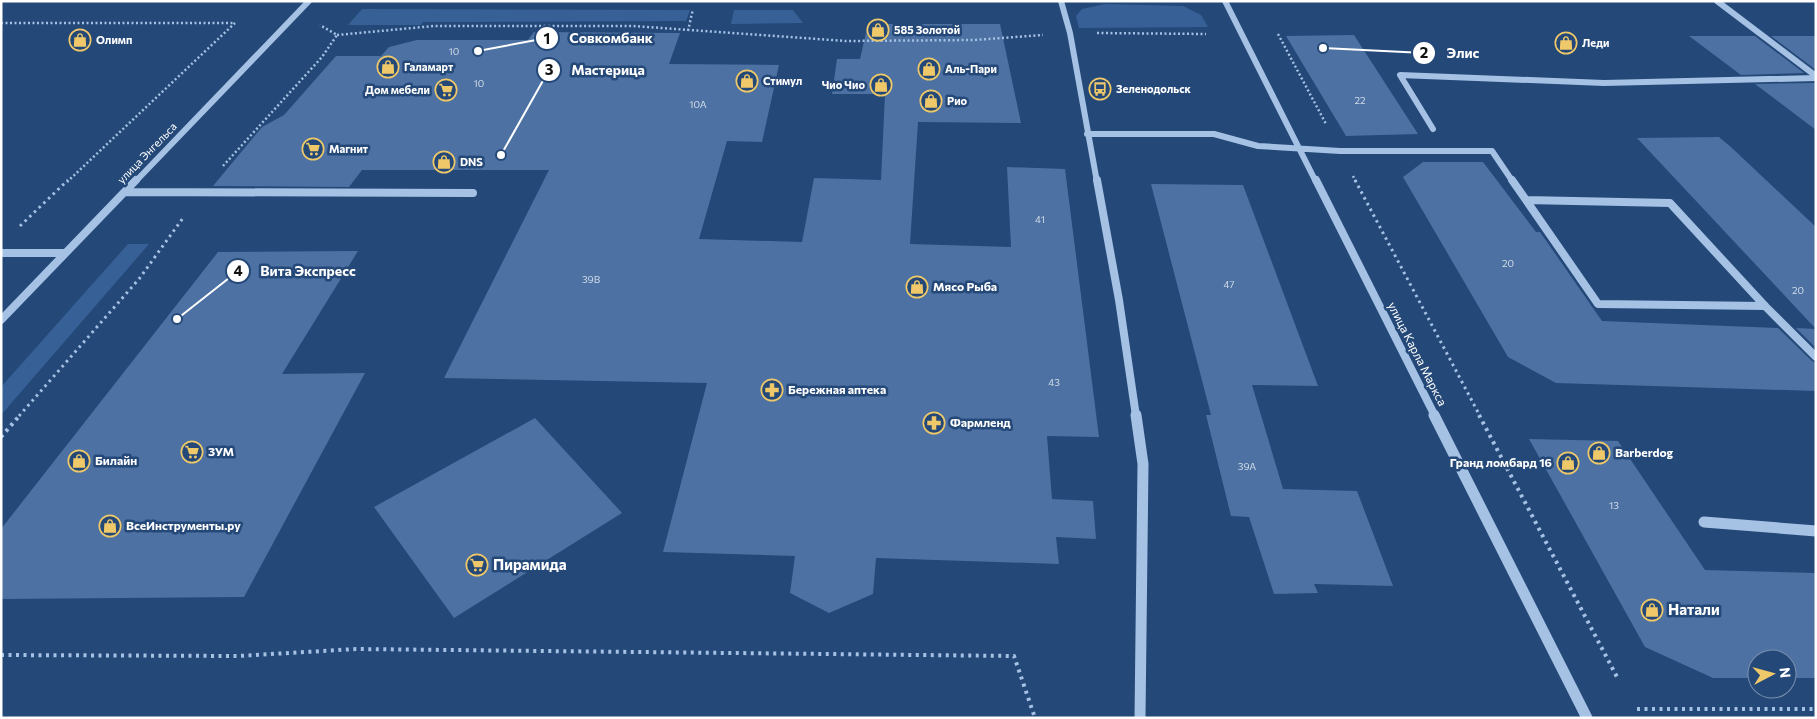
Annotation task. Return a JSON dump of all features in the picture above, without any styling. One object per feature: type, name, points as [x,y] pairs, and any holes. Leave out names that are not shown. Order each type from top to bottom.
[{"type":"street","name":"улица Энгельса","points":[[1,320],[309,1]]},
{"type":"street","points":[[1061,1],[1070,33],[1087,134],[1119,300],[1143,464],[1140,718]]},
{"type":"street","name":"улица Карла Маркса","points":[[1225,1],[1587,718]]},
{"type":"street","points":[[1717,1],[1816,77]]},
{"type":"street","points":[[1433,129],[1400,75],[1604,83],[1816,77]]},
{"type":"street","points":[[1087,134],[1214,134],[1258,146],[1340,151],[1492,151],[1598,304],[1765,306]]},
{"type":"street","points":[[125,192],[472,193]]},
{"type":"street","points":[[1526,200],[1670,202],[1765,306],[1816,357]]},
{"type":"street","points":[[1,253],[65,254]]},
{"type":"street","points":[[1704,522],[1816,531]]},
{"type":"path","points":[[688,31],[693,9]]},
{"type":"path","points":[[1,23],[235,23],[15,230]]},
{"type":"path","points":[[317,23],[337,35],[434,26],[633,26],[846,41],[974,40],[1070,33],[1206,34]]},
{"type":"path","points":[[1278,34],[1617,677]]},
{"type":"path","points":[[1,437],[139,279],[215,175],[322,57],[337,35]]},
{"type":"path","points":[[1,655],[238,656],[366,649],[1014,656],[1035,718]]},
{"type":"path","points":[[1637,709],[1816,709]]},
{"type":"shaded area","points":[[1105,4],[1183,6],[1201,15],[1208,27],[1079,28],[1076,16],[1082,9]]},
{"type":"shaded area","points":[[362,9],[690,10],[686,21],[423,22],[421,25],[348,25]]},
{"type":"shaded area","points":[[734,10],[793,10],[803,23],[731,24]]},
{"type":"shaded area","points":[[128,244],[149,244],[1,415],[1,387]]},
{"type":"building","points":[[868,24],[1000,24],[1021,123],[918,122],[910,244],[1011,247],[1007,167],[1065,169],[1099,437],[1047,436],[1052,499],[1093,501],[1096,539],[1056,537],[1059,564],[876,558],[873,594],[829,613],[790,593],[795,556],[663,552],[707,383],[444,378],[549,170],[362,170],[349,187],[213,186],[262,127],[284,115],[336,56],[381,56],[389,47],[417,40],[528,40],[534,32],[680,33],[669,64],[779,65],[762,142],[727,141],[699,239],[802,242],[814,178],[881,180],[885,94],[832,94],[837,59],[860,59]]},
{"type":"building","points":[[1354,35],[1418,134],[1346,136],[1286,36]]},
{"type":"building","points":[[1689,36],[1755,36],[1804,73],[1741,75]]},
{"type":"building","points":[[1771,36],[1816,36],[1816,70]]},
{"type":"building","points":[[1816,83],[1816,130],[1755,84]]},
{"type":"building","points":[[1719,137],[1816,227],[1816,329],[1637,138]]},
{"type":"building","points":[[1423,162],[1483,162],[1536,232],[1540,232],[1602,321],[1778,328],[1816,363],[1816,391],[1556,383],[1508,357],[1403,177]]},
{"type":"building","points":[[1151,184],[1243,185],[1318,386],[1252,385],[1283,489],[1357,491],[1393,586],[1314,584],[1318,593],[1274,594],[1249,517],[1231,516],[1206,415],[1211,415]]},
{"type":"building","name":"ЗУМ","points":[[358,251],[282,374],[365,373],[244,597],[1,599],[1,529],[218,252]]},
{"type":"building","points":[[1796,328],[1816,329],[1816,348]]},
{"type":"building","name":"Пирамида","points":[[535,418],[622,513],[454,618],[374,507]]},
{"type":"building","points":[[1529,439],[1618,441],[1705,570],[1816,573],[1816,678],[1797,678],[1797,649],[1747,649],[1747,678],[1713,678],[1645,647]]},
{"type":"place","name":"585 Золотой","points":[[878,30]]},
{"type":"place","name":"Олимп","points":[[80,40]]},
{"type":"place","name":"Леди","points":[[1566,43]]},
{"type":"place","name":"Элис","points":[[1323,48]]},
{"type":"place","name":"Совкомбанк","points":[[478,51]]},
{"type":"place","name":"Галамарт","points":[[388,67]]},
{"type":"place","name":"Аль-Пари","points":[[929,69]]},
{"type":"place","name":"Стимул","points":[[747,81]]},
{"type":"place","name":"Чио Чио","points":[[881,85]]},
{"type":"place","name":"Зеленодольск","points":[[1100,89]]},
{"type":"place","name":"Дом мебели","points":[[446,90]]},
{"type":"place","name":"Рио","points":[[931,101]]},
{"type":"place","name":"Магнит","points":[[313,149]]},
{"type":"place","name":"Мастерица","points":[[501,155]]},
{"type":"place","name":"DNS","points":[[444,162]]},
{"type":"place","name":"Мясо Рыба","points":[[917,287]]},
{"type":"place","name":"Вита Экспресс","points":[[177,319]]},
{"type":"place","name":"Бережная аптека","points":[[772,390]]},
{"type":"place","name":"Фармленд","points":[[934,423]]},
{"type":"place","name":"ЗУМ","points":[[192,452]]},
{"type":"place","name":"Barberdog","points":[[1599,453]]},
{"type":"place","name":"Билайн","points":[[79,461]]},
{"type":"place","name":"Гранд ломбард 16","points":[[1568,463]]},
{"type":"place","name":"ВсеИнструменты.ру","points":[[110,526]]},
{"type":"place","name":"Пирамида","points":[[477,565]]},
{"type":"place","name":"Натали","points":[[1652,610]]}]
